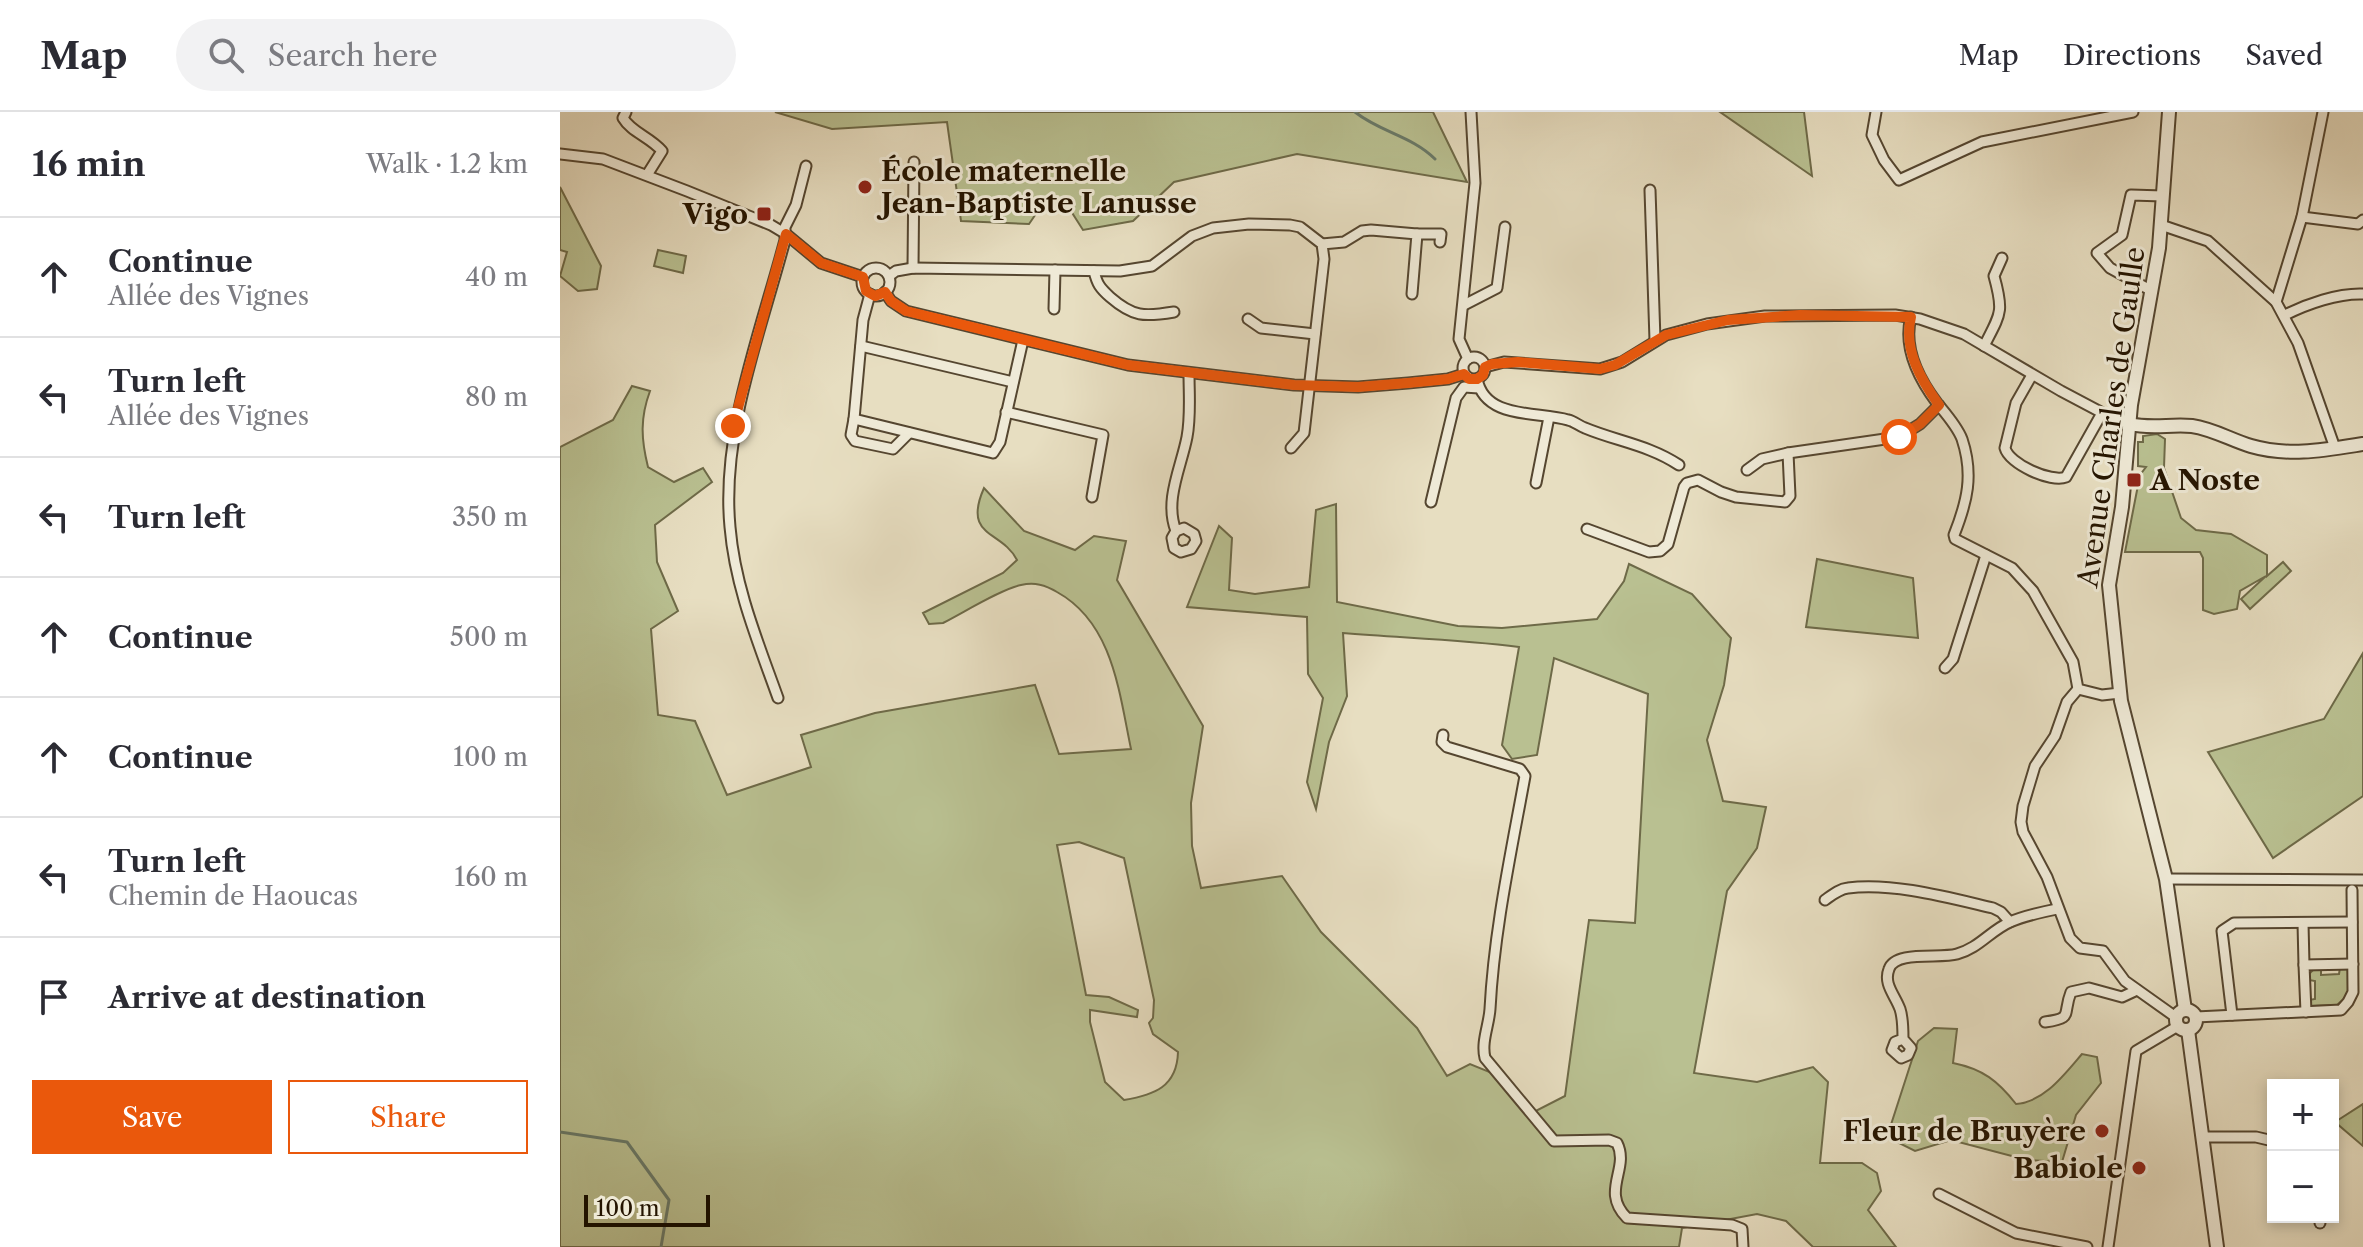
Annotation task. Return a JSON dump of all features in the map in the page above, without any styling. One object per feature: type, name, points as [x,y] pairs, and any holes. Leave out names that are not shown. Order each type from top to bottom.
[{"type":"street","points":[[626,112],[623,118],[628,126],[652,139],[662,151],[647,175]]},
{"type":"street","points":[[1468,359],[1459,339],[1475,183],[1471,112]]},
{"type":"street","points":[[1876,112],[1872,135],[1888,168],[1899,180],[1982,142],[2133,112]]},
{"type":"street","name":"Avenue Charles de Gaulle","points":[[2169,112],[2161,225],[2109,585],[2120,693],[2166,879],[2217,1247]]},
{"type":"street","points":[[2276,302],[2302,217],[2323,112]]},
{"type":"street","points":[[560,154],[603,159],[759,220],[786,234],[821,263],[863,277]]},
{"type":"street","points":[[913,268],[914,162]]},
{"type":"street","points":[[778,698],[745,609],[730,528],[729,487],[733,426],[786,234],[785,227],[796,205],[806,166]]},
{"type":"street","points":[[1650,190],[1655,340]]},
{"type":"street","points":[[2152,291],[2110,268],[2097,253],[2122,235],[2131,195],[2163,196]]},
{"type":"street","points":[[2302,217],[2358,224],[2363,220]]},
{"type":"street","points":[[889,276],[896,271],[913,268],[1120,271],[1152,266],[1192,236],[1213,228],[1237,225],[1300,227],[1322,244],[1344,242],[1362,231],[1371,230],[1441,234],[1440,242]]},
{"type":"street","points":[[2161,225],[2208,241],[2276,302],[2298,343],[2335,448]]},
{"type":"street","points":[[1464,305],[1497,288],[1505,227]]},
{"type":"street","points":[[1412,294],[1417,234]]},
{"type":"street","points":[[1291,448],[1304,433],[1324,259],[1322,244]]},
{"type":"street","points":[[1984,346],[2000,314],[1994,276],[2002,258]]},
{"type":"street","points":[[874,268],[882,270],[889,276],[890,284],[885,292],[875,296],[863,287],[863,277],[874,268]]},
{"type":"street","points":[[1054,309],[1055,270]]},
{"type":"street","points":[[1094,271],[1097,286],[1127,312],[1152,315],[1174,312]]},
{"type":"street","points":[[885,292],[891,301],[906,311],[1128,365],[1309,386],[1408,383],[1464,374]]},
{"type":"street","points":[[870,294],[865,307],[851,435],[855,441],[893,449],[909,433]]},
{"type":"street","points":[[2285,315],[2331,299],[2363,294]]},
{"type":"street","points":[[1485,367],[1518,362],[1600,369],[1622,362],[1655,340],[1677,330],[1749,317],[1911,317],[1964,334],[2102,413],[2130,424],[2205,429],[2249,445],[2285,452],[2363,444]]},
{"type":"street","points":[[1911,317],[1911,351],[1925,387],[1957,430],[1965,456],[1967,502],[1955,539],[2012,568],[2033,591],[2069,653],[2078,689]]},
{"type":"street","points":[[1248,319],[1261,328],[1315,334]]},
{"type":"street","points":[[854,419],[993,453],[1000,442],[1023,340]]},
{"type":"street","points":[[861,346],[1013,382]]},
{"type":"street","points":[[1431,502],[1456,398],[1464,387],[1478,384],[1483,375],[1485,367],[1479,358],[1468,359],[1463,365],[1464,374],[1478,384],[1492,403],[1505,409],[1571,420],[1582,428],[1633,442],[1679,465]]},
{"type":"street","points":[[1176,531],[1170,508],[1187,435],[1189,373]]},
{"type":"street","points":[[2032,375],[2016,403],[2005,448],[2012,460],[2053,479],[2066,477],[2102,413]]},
{"type":"street","points":[[1747,470],[1762,459],[1788,453],[1899,437],[1920,424],[1939,405]]},
{"type":"street","points":[[1006,412],[1103,435],[1092,497]]},
{"type":"street","points":[[1536,483],[1549,417]]},
{"type":"street","points":[[1587,529],[1649,552],[1660,551],[1668,544],[1684,487],[1693,481],[1698,480],[1736,497],[1785,502],[1790,496],[1788,453]]},
{"type":"street","points":[[1945,668],[1953,659],[1986,555]]},
{"type":"street","points":[[2078,689],[2102,695],[2120,693]]},
{"type":"street","points":[[2078,689],[2067,702],[2055,736],[2035,766],[2023,806],[2023,832],[2047,877],[2070,938],[2080,948],[2103,951],[2125,981],[2185,1020]]},
{"type":"street","points":[[1443,735],[1442,742],[1447,747],[1520,769],[1525,776],[1494,952],[1483,1051],[1485,1058],[1554,1141],[1609,1140],[1617,1143],[1621,1154],[1615,1200],[1627,1218],[1732,1225],[1742,1229],[1743,1247]]},
{"type":"street","points":[[2166,879],[2363,880]]},
{"type":"street","points":[[1825,900],[1847,888],[1882,889],[1938,896],[1993,908],[2010,922]]},
{"type":"street","points":[[2108,1247],[2138,1047],[2185,1020],[2341,1010],[2353,992],[2352,890]]},
{"type":"street","points":[[1903,1039],[1900,1007],[1888,984],[1887,972],[1891,964],[1900,958],[1946,957],[1961,953],[2010,922],[2057,909]]},
{"type":"street","points":[[2232,1015],[2222,931],[2234,923],[2352,922]]},
{"type":"street","points":[[2303,923],[2306,1012]]},
{"type":"street","points":[[2304,965],[2353,964]]},
{"type":"street","points":[[2045,1022],[2067,1016],[2071,992],[2089,988],[2122,997],[2137,990]]},
{"type":"street","points":[[2202,1137],[2243,1136],[2267,1140]]},
{"type":"street","points":[[1939,1194],[2016,1233],[2087,1247]]},
{"type":"green space","points":[[775,112],[1433,112],[1467,182],[1297,154],[1174,182],[1133,221],[1083,230],[1069,208],[1042,205],[1029,224],[961,221],[947,122],[832,129]]},
{"type":"green space","points":[[1720,112],[1804,112],[1812,176]]},
{"type":"green space","points":[[560,187],[601,266],[597,289],[578,291],[560,276],[567,252],[560,250]]},
{"type":"green space","points":[[658,250],[686,256],[683,273],[654,266]]},
{"type":"green space","points":[[632,386],[650,391],[644,410],[643,429],[648,467],[674,482],[703,468],[712,482],[655,525],[657,562],[678,611],[651,629],[658,715],[695,721],[727,795],[811,767],[801,735],[875,713],[1035,685],[1059,754],[1131,749],[1117,682],[1102,640],[1076,605],[1057,592],[1040,585],[1013,587],[943,623],[929,624],[923,613],[1003,573],[1017,560],[981,525],[978,504],[984,488],[1024,531],[1075,550],[1094,536],[1126,541],[1117,580],[1203,726],[1191,803],[1192,846],[1201,888],[1282,876],[1321,932],[1417,1028],[1447,1076],[1470,1064],[1497,1075],[1528,1115],[1565,1096],[1589,920],[1635,923],[1648,694],[1554,658],[1537,755],[1512,759],[1502,745],[1519,647],[1343,633],[1347,696],[1329,742],[1316,809],[1307,782],[1323,698],[1308,674],[1307,617],[1187,607],[1219,526],[1232,538],[1229,590],[1255,594],[1309,587],[1316,510],[1336,504],[1337,602],[1458,626],[1502,628],[1597,619],[1624,581],[1629,564],[1692,594],[1731,638],[1724,685],[1707,740],[1723,801],[1766,807],[1757,848],[1727,891],[1694,1073],[1757,1082],[1813,1067],[1828,1082],[1820,1163],[1862,1163],[1877,1173],[1881,1191],[1868,1210],[1896,1247],[1813,1247],[1786,1221],[1757,1214],[1682,1228],[1679,1247],[560,1247],[560,447],[613,420]],"holes":[[[1079,842],[1124,858],[1154,1000],[1153,1018],[1149,1023],[1153,1034],[1178,1052],[1173,1074],[1162,1087],[1124,1100],[1105,1082],[1090,1022],[1090,1010],[1137,1017],[1138,1010],[1109,997],[1086,995],[1057,845]]]},
{"type":"green space","points":[[2157,434],[2165,439],[2164,468],[2181,518],[2196,530],[2231,534],[2267,555],[2267,576],[2283,562],[2291,571],[2250,609],[2241,599],[2266,576],[2240,591],[2237,609],[2214,614],[2203,610],[2203,558],[2200,552],[2125,552],[2140,475],[2146,467],[2138,466],[2138,442],[2143,442],[2143,436]]},
{"type":"green space","points":[[1817,559],[1913,578],[1918,638],[1806,627]]},
{"type":"green space","points":[[2363,653],[2363,796],[2273,858],[2208,752],[2324,719]]},
{"type":"green space","points":[[2348,967],[2348,995],[2337,1005],[2309,1006],[2309,1000],[2315,999],[2315,981],[2309,980],[2309,974],[2314,969],[2321,969],[2321,975],[2339,974],[2340,968]]},
{"type":"green space","points":[[1934,1028],[1957,1029],[1953,1063],[1989,1077],[2016,1104],[2044,1093],[2061,1079],[2082,1054],[2097,1057],[2101,1083],[2076,1115],[2062,1162],[2027,1160],[1951,1140],[1915,1151],[1887,1137],[1918,1041]]},
{"type":"green space","points":[[2363,1104],[2363,1146],[2339,1125],[2339,1119]]},
{"type":"waterway","points":[[1355,112],[1416,145],[1435,159]]},
{"type":"waterway","points":[[560,1132],[627,1142],[669,1200],[661,1247]]},
{"type":"place","name":"École maternelle Jean-Baptiste Lanusse","points":[[865,187]]},
{"type":"place","name":"Vigo","points":[[764,214]]},
{"type":"place","name":"A Noste","points":[[2134,480]]},
{"type":"place","name":"Fleur de Bruyère","points":[[2102,1131]]},
{"type":"place","name":"Babiole","points":[[2139,1168]]},
{"type":"route","points":[[733,426],[786,234],[821,263],[863,277],[866,291],[875,296],[885,292],[891,301],[906,311],[1128,365],[1294,385],[1358,387],[1448,379],[1464,374],[1469,379],[1477,379],[1483,375],[1485,367],[1504,362],[1600,369],[1622,362],[1655,340],[1677,330],[1749,317],[1911,317],[1911,351],[1925,387],[1939,405],[1920,424],[1899,437]]}]
